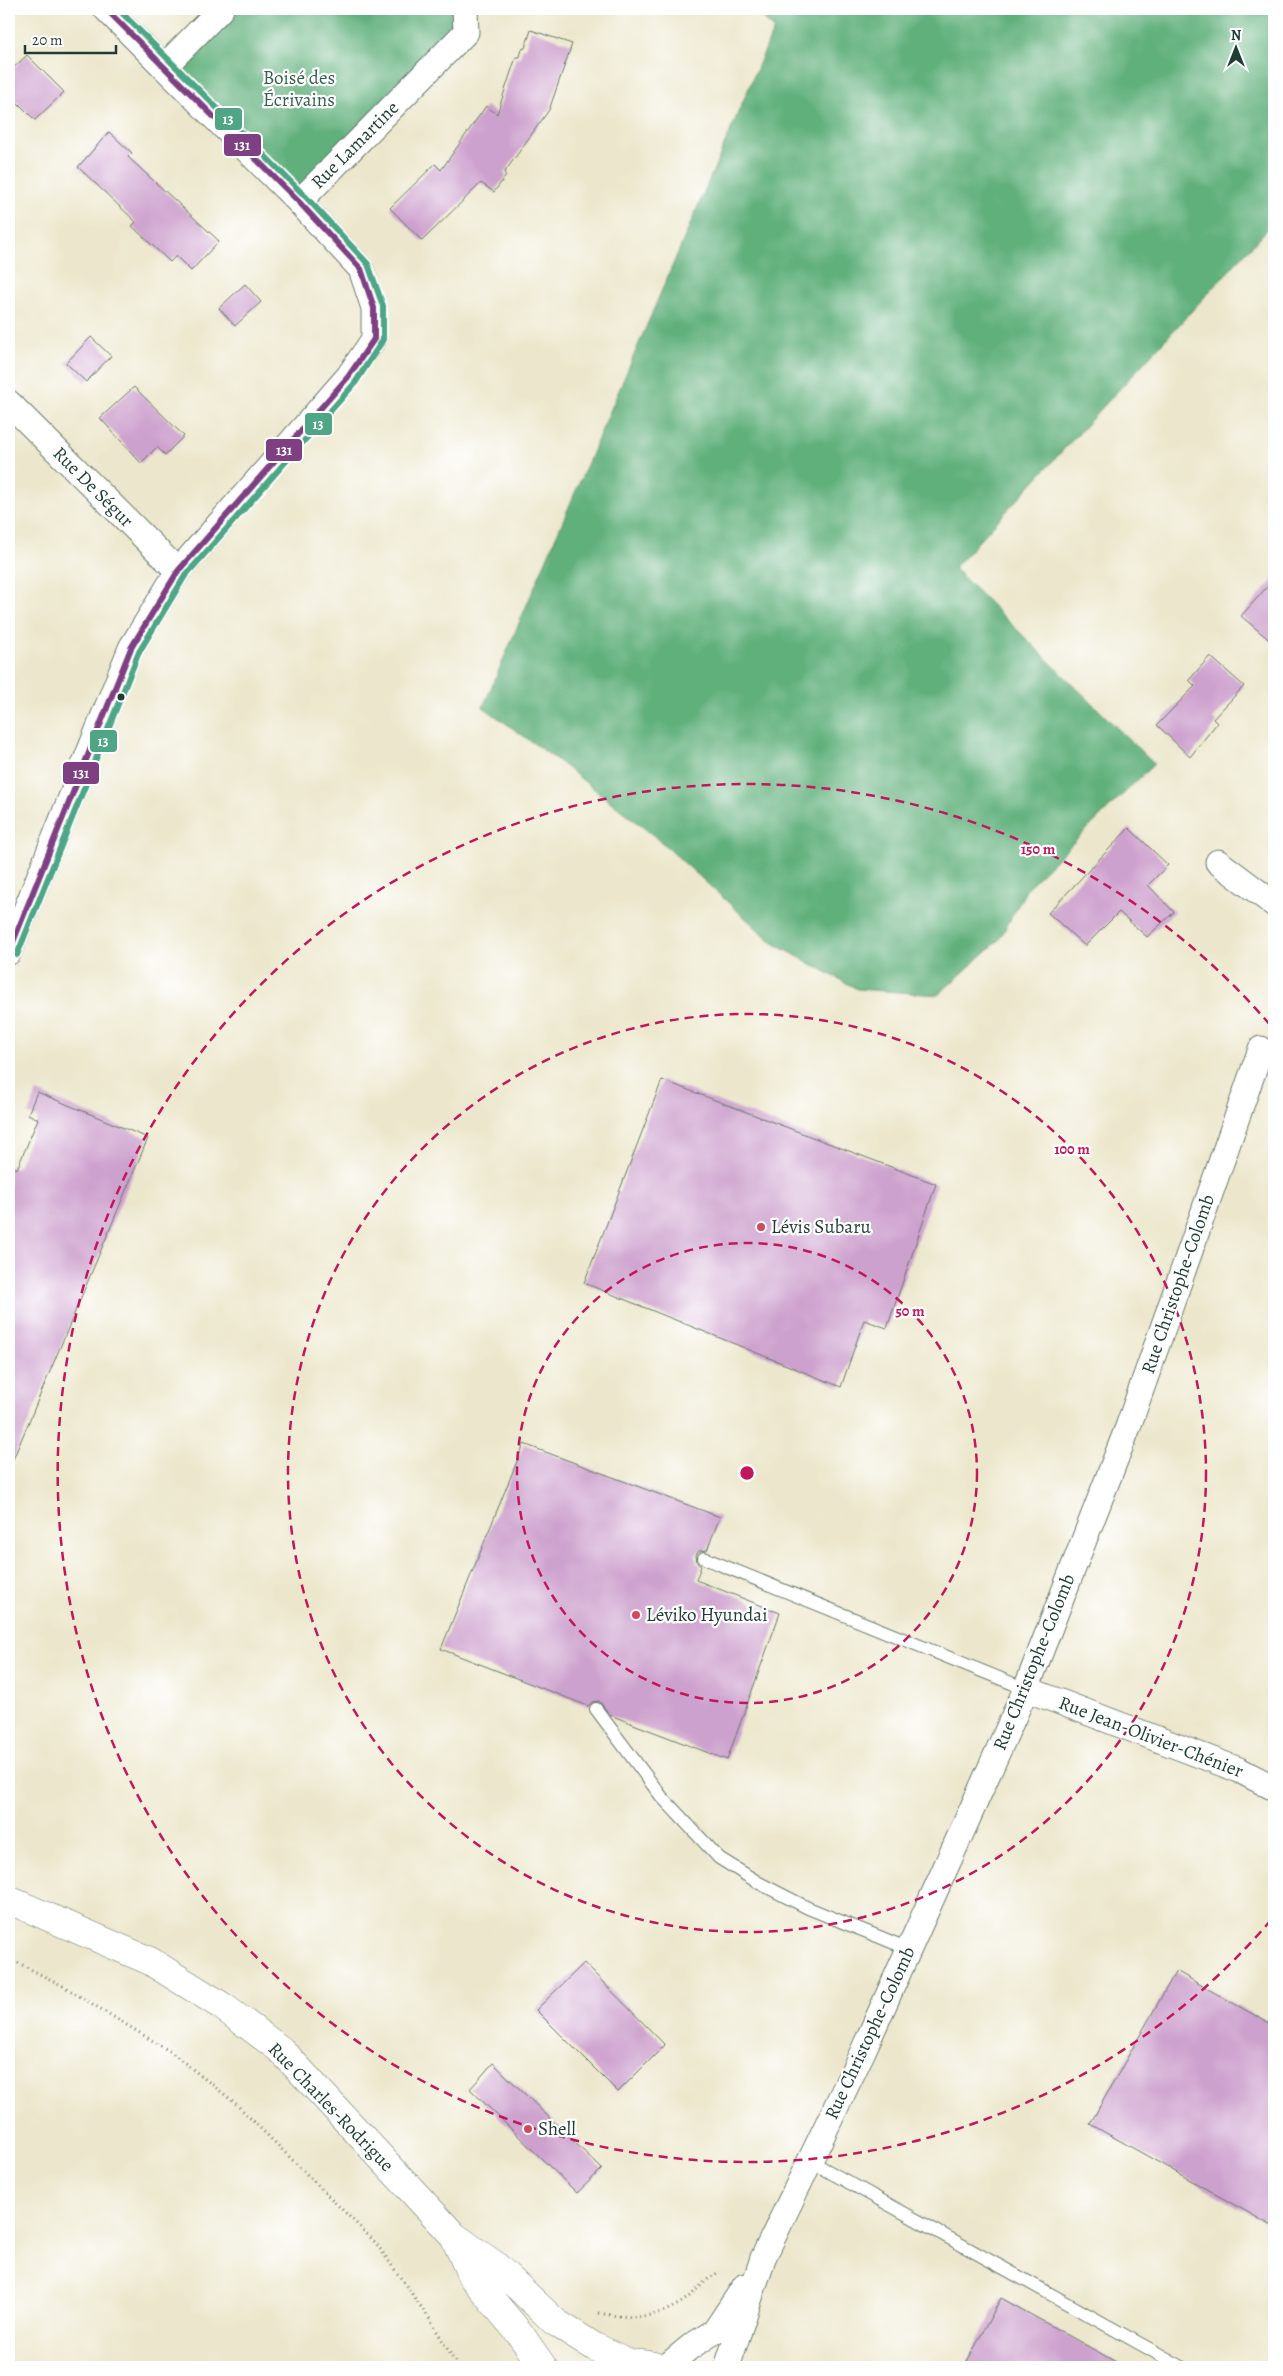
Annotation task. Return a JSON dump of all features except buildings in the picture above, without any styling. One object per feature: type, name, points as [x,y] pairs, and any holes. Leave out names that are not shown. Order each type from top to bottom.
[{"type":"street","name":"Rue Lamartine","points":[[106,9],[299,202],[466,32],[465,9]]},
{"type":"street","points":[[164,67],[221,9]]},
{"type":"street","points":[[9,952],[131,648],[178,571],[348,377],[374,340],[374,308],[361,269],[299,202]]},
{"type":"street","name":"Rue De Ségur","points":[[9,403],[178,571]]},
{"type":"street","points":[[1218,862],[1274,904]]},
{"type":"street","name":"Rue Christophe-Colomb","points":[[666,2367],[690,2347],[714,2332],[763,2258],[909,1949],[1026,1689],[1128,1427],[1261,1049]]},
{"type":"street","name":"Rue Jean-Olivier-Chénier","points":[[1026,1689],[1239,1770],[1274,1788]]},
{"type":"street","name":"Rue Charles-Rodrigue","points":[[9,1900],[150,1961],[222,2006],[281,2050],[454,2236],[495,2265],[555,2322],[595,2347],[632,2366]]},
{"type":"street","name":"Rue Charles-Rodrigue","points":[[454,2236],[471,2275],[520,2334],[543,2367]]},
{"type":"street","name":"Rue Christophe-Colomb","points":[[727,2367],[763,2258]]},
{"type":"lane","points":[[704,1558],[1026,1689]]},
{"type":"lane","points":[[596,1709],[661,1796],[719,1858],[759,1883],[808,1908],[909,1949]]},
{"type":"lane","points":[[810,2162],[1182,2367]]},
{"type":"path","points":[[9,1958],[62,1986],[171,2052],[234,2102],[376,2243],[432,2321],[458,2367]]},
{"type":"path","points":[[567,2330],[595,2313],[642,2318],[668,2310],[690,2295],[706,2279],[763,2258]]},
{"type":"green space","name":"Boisé des Écrivains","points":[[221,9],[465,9],[466,32],[299,202],[164,67]]},
{"type":"green space","points":[[753,9],[1274,9],[1274,222],[954,568],[1154,764],[1028,887],[999,940],[938,995],[857,989],[773,943],[658,839],[557,760],[483,707],[774,29]]},
{"type":"transit line","name":"131","points":[[9,952],[131,648],[178,571],[348,377],[374,339],[374,308],[361,269],[299,202],[106,9]]},
{"type":"transit line","name":"13","points":[[17,955],[139,652],[185,576],[355,383],[383,340],[383,306],[368,264],[305,196],[118,9]]},
{"type":"place","name":"Lévis Subaru","points":[[761,1227]]},
{"type":"place","name":"Léviko Hyundai","points":[[636,1615]]},
{"type":"place","name":"Shell","points":[[528,2129]]}]
